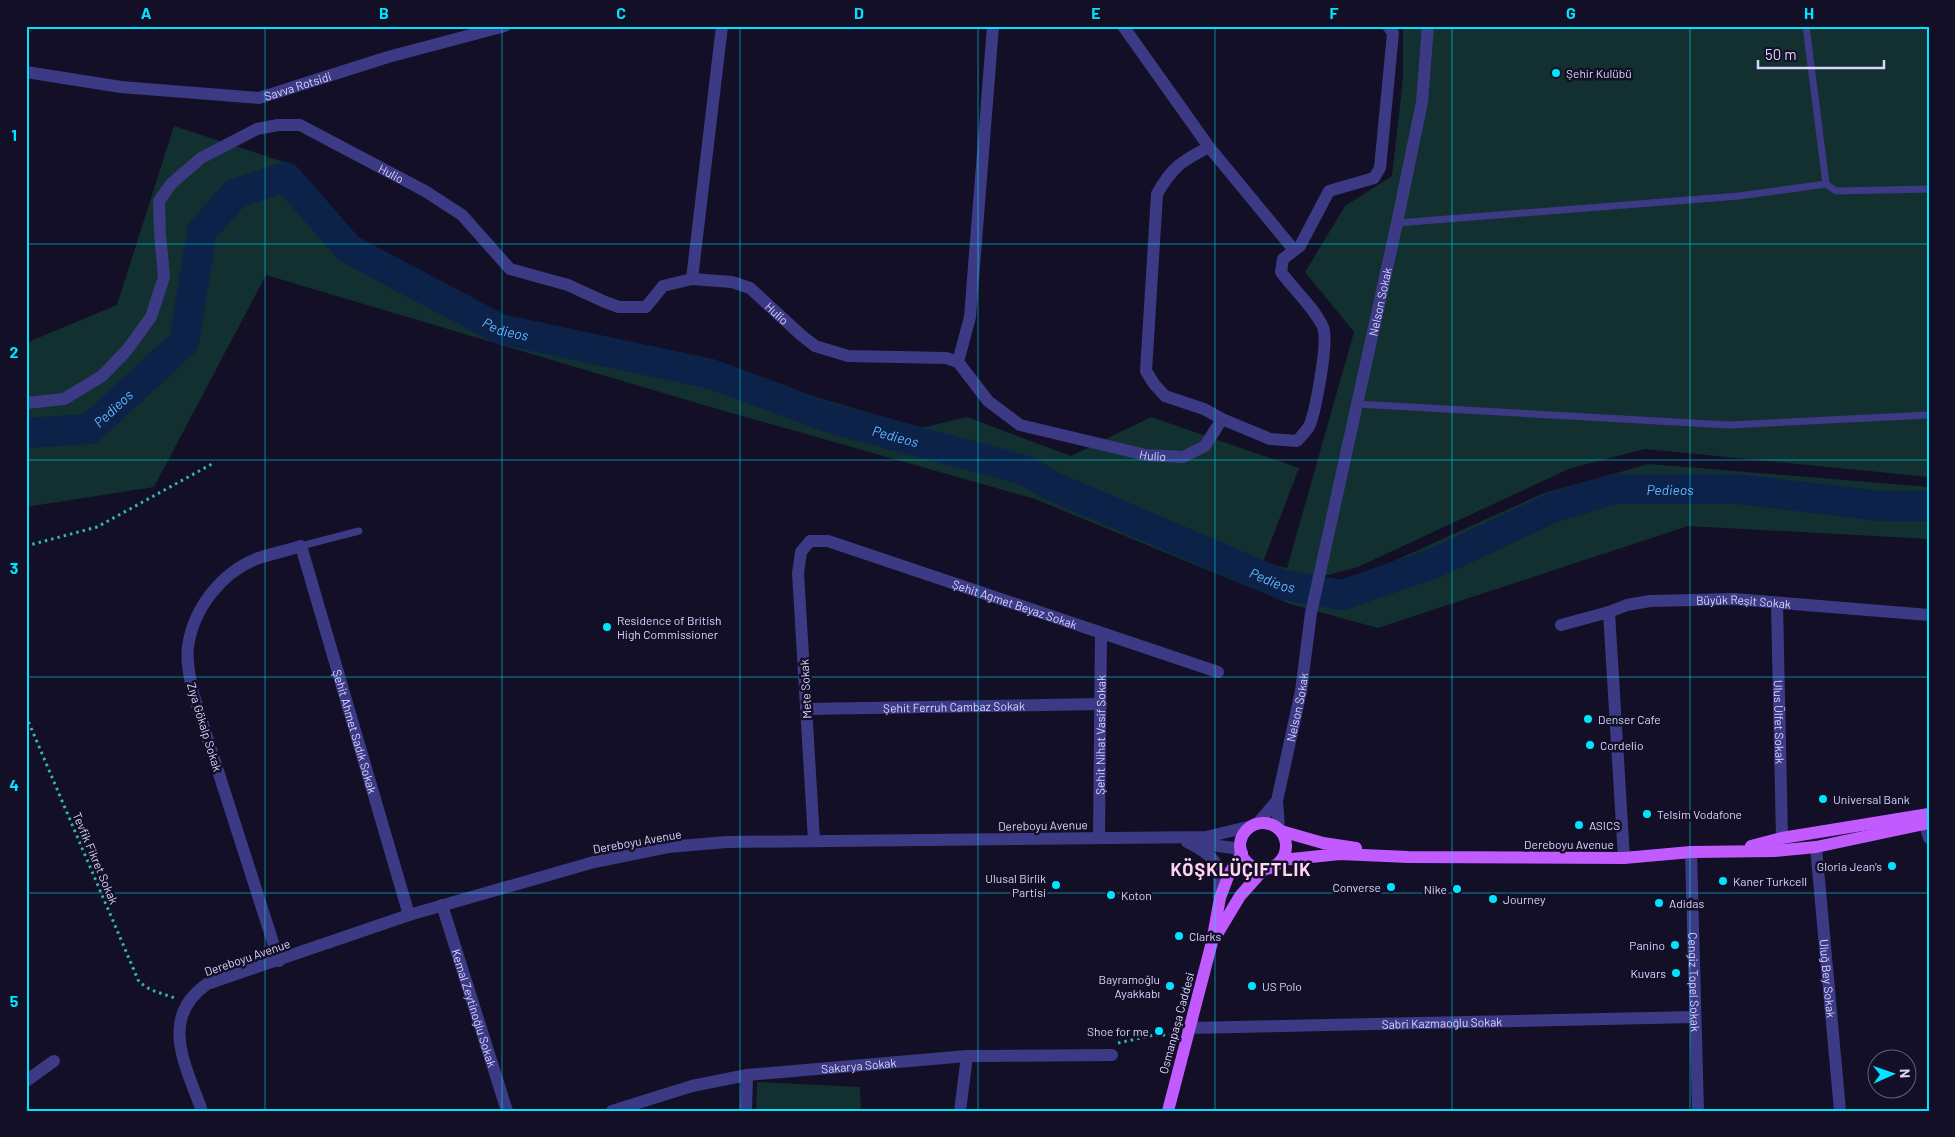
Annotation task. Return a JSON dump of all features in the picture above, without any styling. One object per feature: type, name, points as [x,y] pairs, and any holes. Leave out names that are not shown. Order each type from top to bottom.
[{"type":"main road","name":"Dereboyu Avenue","points":[[1729,851],[1782,838],[1928,820]]},
{"type":"main road","name":"Dereboyu Avenue","points":[[1282,860],[1340,854],[1408,857],[1624,858],[1691,852],[1774,850],[1816,847],[1928,820]]},
{"type":"main road","points":[[1269,824],[1280,830],[1286,845],[1282,860],[1270,868],[1264,869],[1250,865],[1241,851],[1243,836],[1254,825],[1269,824]]},
{"type":"main road","name":"Dereboyu Avenue","points":[[1280,830],[1323,843],[1408,857]]},
{"type":"main road","name":"Osmanpaşa Caddesi","points":[[1168,1111],[1212,942],[1219,902],[1229,874],[1241,851]]},
{"type":"main road","name":"Osmanpaşa Caddesi","points":[[1212,942],[1240,896],[1264,869]]},
{"type":"street","name":"Savva Rotsidi","points":[[26,72],[121,87],[259,98],[388,57],[505,26]]},
{"type":"street","points":[[692,279],[722,26]]},
{"type":"street","points":[[958,362],[970,316],[993,26]]},
{"type":"street","points":[[1124,26],[1209,147],[1294,250]]},
{"type":"street","points":[[1209,147],[1185,159],[1168,175],[1157,194],[1146,371],[1165,396],[1204,409],[1222,419],[1270,439],[1297,441],[1310,424],[1324,358],[1324,329],[1281,272],[1284,259],[1300,246],[1329,191],[1374,178],[1380,168],[1392,33],[1388,26]]},
{"type":"street","name":"Nelson Sokak","points":[[1280,830],[1277,801],[1300,691],[1311,613],[1358,404],[1422,102],[1428,26]]},
{"type":"street","name":"Hulio","points":[[26,402],[64,399],[102,376],[127,350],[151,317],[164,277],[160,234],[160,201],[171,184],[202,158],[257,130],[278,125],[300,125],[425,191],[462,215],[510,269],[568,285],[620,307],[646,307],[663,286],[692,279],[732,282],[750,288],[815,346],[848,356],[946,358],[958,362],[988,401],[1020,424],[1146,455],[1184,457],[1205,446],[1222,419]]},
{"type":"street","name":"Şehit Agmet Beyaz Sokak","points":[[810,541],[828,540],[1218,672]]},
{"type":"street","name":"Mete Sokak","points":[[810,541],[801,552],[798,572],[814,840]]},
{"type":"street","name":"Şehit Ahmet Sadık Sokak","points":[[301,546],[409,915]]},
{"type":"street","name":"Zıya Gökalp Sokak","points":[[279,960],[192,693],[188,665],[188,646],[201,610],[212,592],[225,578],[240,567],[256,559],[301,546]]},
{"type":"street","name":"Büyük Reşit Sokak","points":[[1560,625],[1650,600],[1734,599],[1929,615]]},
{"type":"street","name":"Ulus Ülfet Sokak","points":[[1777,604],[1782,838]]},
{"type":"street","points":[[1609,612],[1624,858]]},
{"type":"street","name":"Şehit Nihat Vasif Sokak","points":[[1099,837],[1101,633]]},
{"type":"street","name":"Şehit Ferruh Cambaz Sokak","points":[[806,709],[1101,704]]},
{"type":"street","name":"Nelson Sokak","points":[[1254,825],[1277,801]]},
{"type":"street","points":[[1928,820],[1929,838]]},
{"type":"street","name":"Dereboyu Avenue","points":[[202,1111],[181,1054],[178,1040],[182,1014],[187,1002],[197,991],[217,979],[279,960],[409,915],[594,862],[668,848],[728,842],[1206,837],[1254,825]]},
{"type":"street","name":"Dereboyu Avenue","points":[[1170,837],[1187,842],[1241,851]]},
{"type":"street","points":[[1187,842],[1204,851],[1218,866],[1220,879],[1219,902]]},
{"type":"street","name":"Uluğ Bey Sokak","points":[[1816,847],[1840,1111]]},
{"type":"street","name":"Cengiz Topel Sokak","points":[[1691,852],[1698,1111]]},
{"type":"street","name":"Kemal Zeytinoğlu Sokak","points":[[442,905],[507,1111]]},
{"type":"street","name":"Sabri Kazmaoğlu Sokak","points":[[1188,1032],[1695,1017]]},
{"type":"street","name":"Sakarya Sokak","points":[[612,1111],[692,1086],[747,1075],[967,1056],[1108,1055]]},
{"type":"street","points":[[960,1111],[967,1056]]},
{"type":"street","points":[[26,1081],[54,1061]]},
{"type":"street","points":[[746,1111],[747,1075]]},
{"type":"lane","points":[[1806,26],[1826,184]]},
{"type":"lane","points":[[1397,223],[1739,196],[1826,184],[1836,191],[1929,188]]},
{"type":"lane","points":[[1358,404],[1729,425],[1929,415]]},
{"type":"lane","points":[[301,546],[358,531]]},
{"type":"path","points":[[26,546],[97,527],[212,464]]},
{"type":"path","name":"Tevfik Fikret Sokak","points":[[26,716],[139,982],[151,990],[163,994]]},
{"type":"path","points":[[1108,1055],[1106,1047],[1128,1039],[1188,1032]]},
{"type":"green space","points":[[1403,26],[1929,26],[1929,477],[1645,449],[1571,468],[1358,567],[1320,577],[1341,582],[1365,574],[1544,493],[1649,464],[1929,487],[1929,539],[1688,526],[1378,628],[1290,604],[1035,499],[707,406],[266,275],[154,487],[26,507],[26,343],[117,305],[174,126],[287,163],[344,232],[505,318],[745,376],[921,428],[967,417],[1071,456],[1151,417],[1299,468],[1263,562],[1287,568],[1354,332],[1305,272],[1345,206],[1392,176],[1403,78]]},
{"type":"green space","points":[[757,1082],[860,1087],[861,1111],[756,1111]]},
{"type":"waterway","name":"Pedieos","points":[[26,433],[90,429],[184,342],[202,231],[235,194],[286,177],[349,249],[500,329],[711,374],[830,418],[1027,471],[1052,486],[1283,585],[1342,595],[1435,563],[1554,507],[1615,489],[1737,489],[1880,506],[1929,506]]},
{"type":"place","name":"Şehir Kulübü","points":[[1556,73]]},
{"type":"place","name":"Residence of British High Commissioner","points":[[607,627]]},
{"type":"place","name":"Denser Cafe","points":[[1588,719]]},
{"type":"place","name":"Cordelio","points":[[1590,745]]},
{"type":"place","name":"Universal Bank","points":[[1823,799]]},
{"type":"place","name":"Telsim Vodafone","points":[[1647,814]]},
{"type":"place","name":"ASICS","points":[[1579,825]]},
{"type":"place","name":"Gloria Jean's","points":[[1892,866]]},
{"type":"place","name":"Kaner Turkcell","points":[[1723,881]]},
{"type":"place","name":"Ulusal Birlik Partisi","points":[[1056,885]]},
{"type":"place","name":"Converse","points":[[1391,887]]},
{"type":"place","name":"Nike","points":[[1457,889]]},
{"type":"place","name":"Koton","points":[[1111,895]]},
{"type":"place","name":"Journey","points":[[1493,899]]},
{"type":"place","name":"Adidas","points":[[1659,903]]},
{"type":"place","name":"Clarks","points":[[1179,936]]},
{"type":"place","name":"Panino","points":[[1675,945]]},
{"type":"place","name":"Kuvars","points":[[1676,973]]},
{"type":"place","name":"Bayramoğlu Ayakkabı","points":[[1170,986]]},
{"type":"place","name":"US Polo","points":[[1252,986]]},
{"type":"place","name":"Shoe for me","points":[[1159,1031]]},
{"type":"district","name":"KÖŞKLÜÇIFTLIK","points":[[1241,869]]}]
